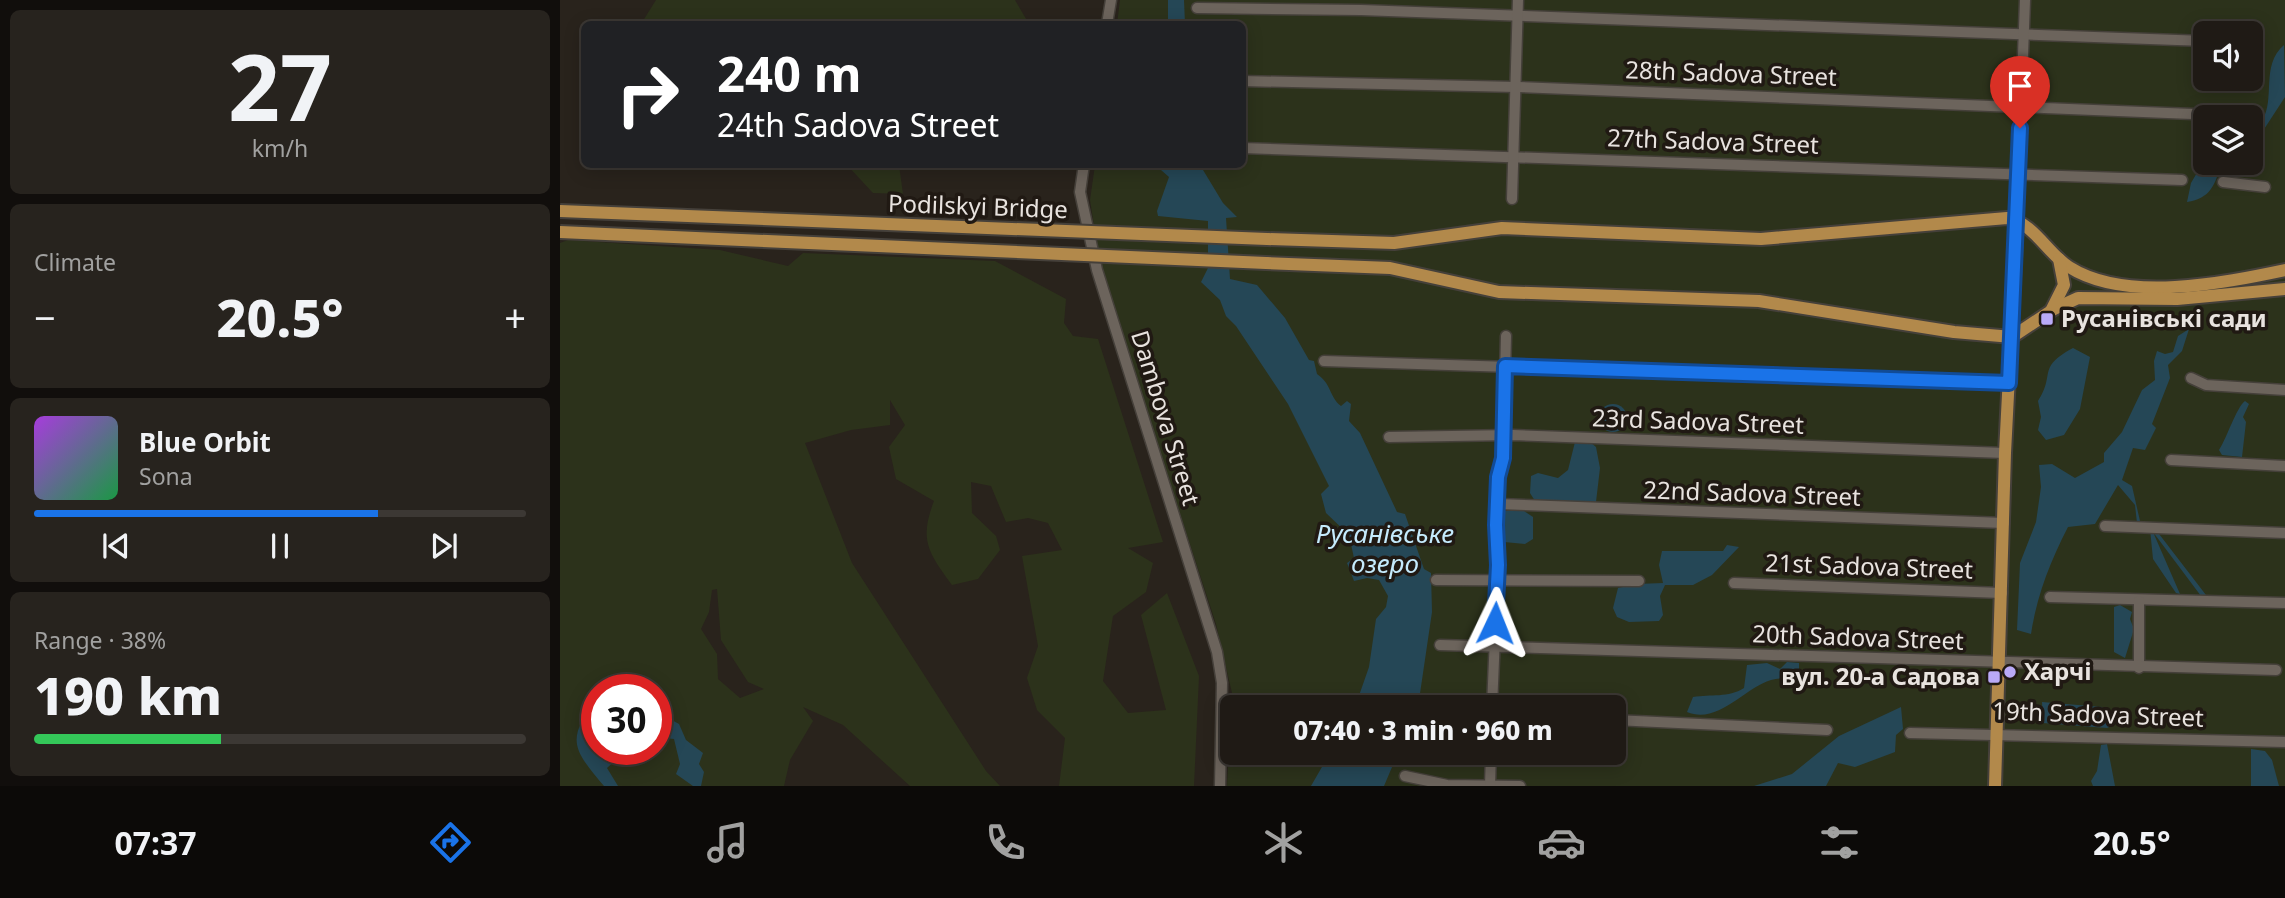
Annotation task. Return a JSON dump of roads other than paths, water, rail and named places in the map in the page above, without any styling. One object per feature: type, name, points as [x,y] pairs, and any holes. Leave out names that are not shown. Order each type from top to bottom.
[{"type":"main road","name":"Podilskyi Bridge","points":[[560,211],[1394,243],[1502,228],[1761,239],[1903,226],[2017,220]]},
{"type":"main road","points":[[2017,220],[2059,259],[2091,278],[2137,285],[2210,284],[2285,270]]},
{"type":"main road","points":[[1995,786],[2005,453],[2017,220]]},
{"type":"main road","name":"Podilskyi Bridge","points":[[560,232],[1390,268],[1499,292],[1759,301],[1941,330],[2012,337]]},
{"type":"main road","points":[[2050,312],[2064,285],[2059,259]]},
{"type":"main road","points":[[2012,337],[2050,312],[2078,298],[2177,299],[2285,289]]},
{"type":"street","points":[[1108,21],[1111,0]]},
{"type":"street","points":[[1512,199],[1518,0]]},
{"type":"street","points":[[2017,220],[2025,0]]},
{"type":"street","points":[[1197,8],[1517,16],[2193,41]]},
{"type":"street","name":"28th Sadova Street","points":[[1246,81],[1517,87],[2193,114]]},
{"type":"street","name":"27th Sadova Street","points":[[1246,148],[2182,180]]},
{"type":"street","name":"Dambova Street","points":[[1083,168],[1080,192],[1097,270],[1217,652],[1222,683],[1220,786]]},
{"type":"street","points":[[2223,182],[2264,187]]},
{"type":"street","points":[[1493,695],[1506,336]]},
{"type":"street","points":[[1324,361],[2009,383]]},
{"type":"street","points":[[2191,378],[2206,385],[2285,390]]},
{"type":"street","name":"23rd Sadova Street","points":[[1389,437],[1502,435],[2005,453]]},
{"type":"street","points":[[2171,460],[2285,466]]},
{"type":"street","name":"22nd Sadova Street","points":[[1499,504],[2004,523]]},
{"type":"street","points":[[2105,526],[2285,533]]},
{"type":"street","points":[[1436,580],[1639,581]]},
{"type":"street","name":"21st Sadova Street","points":[[1734,583],[2002,593]]},
{"type":"street","points":[[2050,597],[2285,603]]},
{"type":"street","points":[[2139,601],[2139,668]]},
{"type":"street","name":"20th Sadova Street","points":[[1440,645],[2000,664],[2276,670]]},
{"type":"street","points":[[1626,721],[1827,730]]},
{"type":"street","name":"19th Sadova Street","points":[[1910,733],[1997,732],[2285,742]]},
{"type":"street","points":[[1490,785],[1491,765]]},
{"type":"street","points":[[1405,776],[1447,785],[1520,786]]},
{"type":"water","points":[[1168,0],[1184,0],[1185,21],[1168,21]]},
{"type":"water","points":[[2284,45],[2285,97],[2263,131],[2270,72],[2277,53]]},
{"type":"water","name":"Русанівське озеро","points":[[1161,168],[1202,168],[1223,203],[1237,217],[1226,218],[1230,279],[1257,285],[1285,318],[1309,360],[1314,361],[1317,374],[1325,382],[1334,399],[1341,406],[1347,401],[1351,404],[1349,421],[1360,433],[1397,512],[1405,514],[1424,569],[1431,573],[1432,612],[1420,695],[1359,695],[1369,667],[1376,619],[1386,607],[1388,596],[1379,580],[1367,578],[1354,581],[1347,563],[1354,558],[1349,535],[1326,513],[1321,494],[1329,486],[1288,404],[1236,326],[1226,316],[1220,300],[1201,282],[1208,268],[1208,221],[1158,216],[1157,211],[1169,177]]},
{"type":"water","points":[[2196,175],[2218,175],[2207,194],[2187,202]]},
{"type":"water","points":[[2189,329],[2182,351],[2168,365],[2170,378],[2152,424],[2156,428],[2145,450],[2133,448],[2122,480],[2132,486],[2140,521],[2156,530],[2206,595],[2201,596],[2153,532],[2180,594],[2176,593],[2153,559],[2150,529],[2137,523],[2135,505],[2118,485],[2095,524],[2068,527],[2045,579],[2031,634],[2017,630],[2020,563],[2036,522],[2041,487],[2039,465],[2052,464],[2075,478],[2104,462],[2104,453],[2122,432],[2142,390],[2155,380],[2154,361],[2157,351],[2165,354],[2173,352],[2178,336]]},
{"type":"water","points":[[2073,348],[2090,357],[2080,409],[2064,435],[2046,440],[2038,430],[2041,417],[2038,401],[2050,366]]},
{"type":"water","points":[[2245,401],[2249,404],[2243,417],[2246,422],[2242,457],[2222,455],[2219,450]]},
{"type":"water","points":[[1613,404],[1623,408],[1627,418],[1623,428],[1613,432],[1603,428],[1599,418],[1603,408]]},
{"type":"water","points":[[1575,442],[1590,442],[1596,447],[1600,468],[1596,502],[1593,505],[1579,501],[1535,501],[1530,493],[1531,476],[1538,473],[1558,478],[1568,470]]},
{"type":"water","points":[[1521,509],[1533,517],[1533,539],[1525,544],[1504,542],[1502,514],[1505,511]]},
{"type":"water","points":[[1727,545],[1739,547],[1712,575],[1693,585],[1665,585],[1660,596],[1663,615],[1659,621],[1629,622],[1617,617],[1613,608],[1618,588],[1663,583],[1659,565],[1662,551],[1723,551]]},
{"type":"water","points":[[2120,605],[2132,612],[2130,619],[2134,629],[2125,658],[2114,652],[2114,607]]},
{"type":"water","points":[[1787,662],[1799,663],[1799,669],[1793,676],[1761,684],[1709,714],[1687,712],[1693,697],[1726,694],[1744,688],[1747,665],[1767,663],[1780,669]]},
{"type":"water","points":[[2042,702],[2102,707],[2113,725],[2107,728],[2043,723]]},
{"type":"water","points":[[1901,707],[1903,729],[1896,735],[1895,752],[1855,767],[1838,763],[1826,786],[1754,786],[1792,774],[1839,736]]},
{"type":"water","points":[[672,720],[679,724],[686,740],[703,753],[699,764],[704,772],[701,786],[693,786],[676,774],[680,764]]},
{"type":"water","points":[[581,724],[581,755],[577,744]]},
{"type":"water","points":[[2107,744],[2115,786],[2093,786],[2091,781],[2097,771],[2101,745]]},
{"type":"water","points":[[2251,749],[2265,751],[2272,760],[2279,786],[2251,786]]},
{"type":"water","points":[[587,765],[610,765],[607,768],[618,786],[604,786]]},
{"type":"water","points":[[1323,765],[1393,765],[1384,786],[1311,786]]},
{"type":"place","name":"Русанівські сади","points":[[2047,319]]},
{"type":"place","name":"Харчі","points":[[2010,672]]},
{"type":"place","name":"вул. 20-а Садова","points":[[1994,677]]}]
